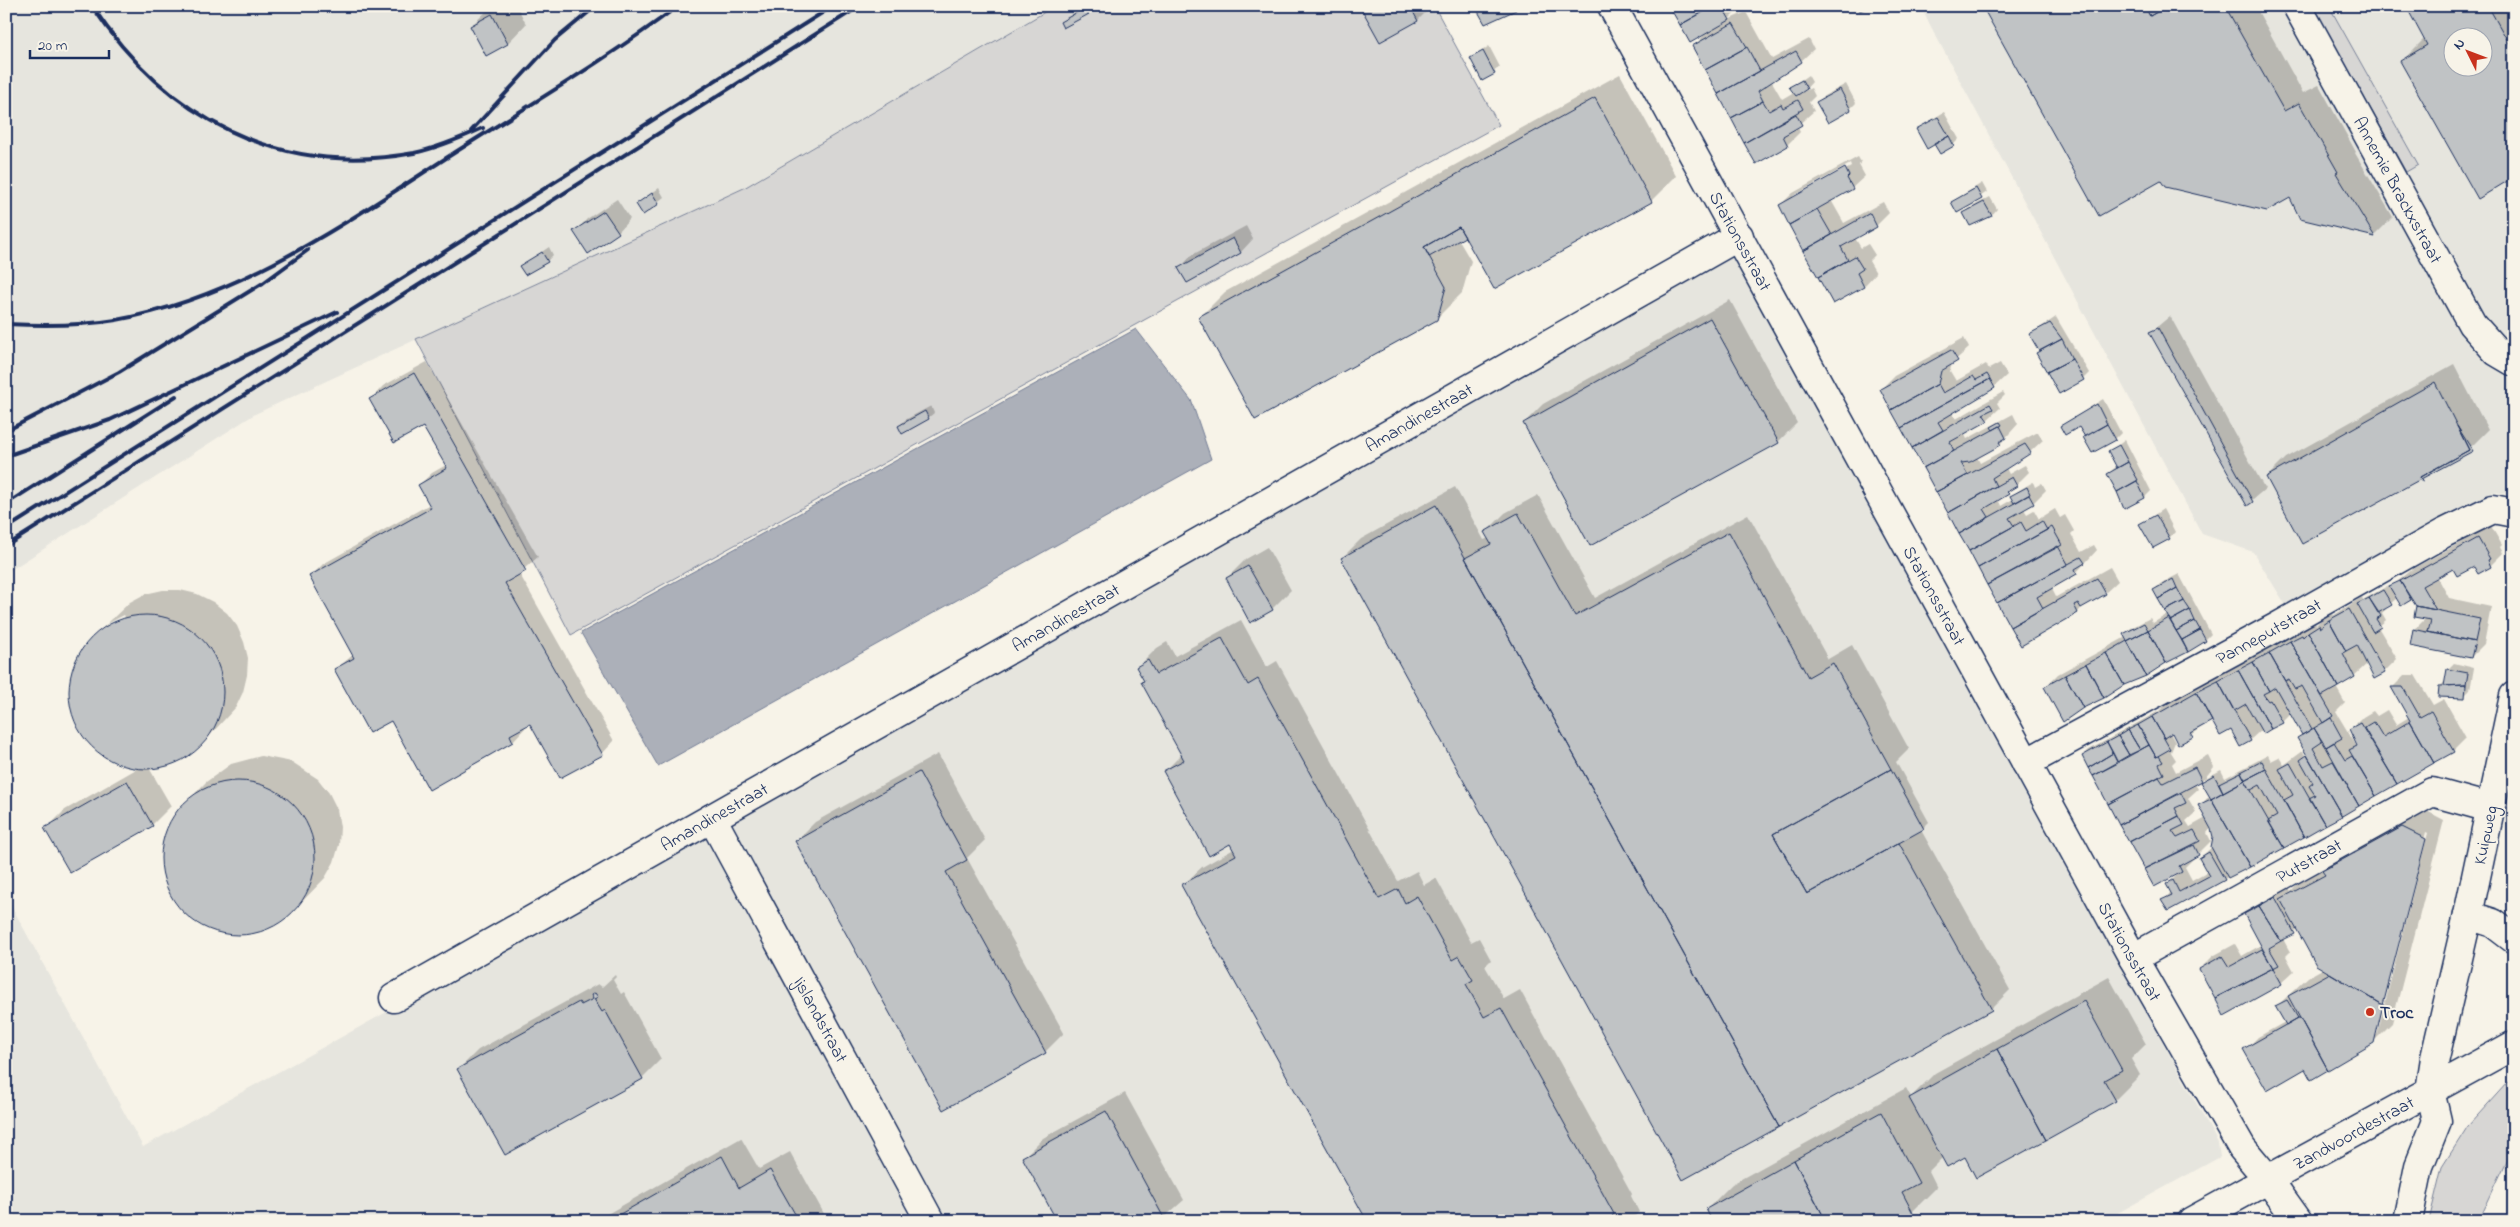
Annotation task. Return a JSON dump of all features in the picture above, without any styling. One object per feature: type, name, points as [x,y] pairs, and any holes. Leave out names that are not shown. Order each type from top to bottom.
[{"type":"main road","name":"Stationsstraat","points":[[1612,6],[2134,958],[2242,1148],[2268,1179],[2298,1221]]},
{"type":"main road","name":"Annemie Brackxstraat","points":[[2296,6],[2472,324],[2496,352],[2514,362]]},
{"type":"main road","name":"Amandinestraat","points":[[394,998],[1739,236]]},
{"type":"main road","name":"Panneputstraat","points":[[2026,764],[2444,533],[2493,509],[2514,513]]},
{"type":"main road","name":"Kuipweg","points":[[2430,1091],[2435,1058],[2468,915],[2514,696]]},
{"type":"main road","name":"Putstraat","points":[[2134,958],[2432,792],[2490,808]]},
{"type":"main road","name":"Ijslandstraat","points":[[712,818],[930,1221]]},
{"type":"main road","points":[[2468,915],[2493,923],[2514,939]]},
{"type":"main road","name":"Zandvoordestraat","points":[[2192,1221],[2514,1044]]},
{"type":"main road","points":[[2408,1221],[2419,1166],[2437,1121],[2430,1091]]},
{"type":"shaded area","points":[[6,6],[1055,6],[744,188],[255,414],[6,573]]},
{"type":"shaded area","points":[[1055,6],[1434,6],[1499,125],[571,635],[416,339],[744,188]]},
{"type":"shaded area","points":[[1920,6],[2514,6],[2514,495],[2493,492],[2287,607],[2253,552],[2202,534]]},
{"type":"shaded area","points":[[2313,6],[2329,6],[2418,165],[2406,172]]},
{"type":"shaded area","points":[[1731,253],[2218,1143],[2220,1157],[2103,1221],[6,1221],[6,896],[143,1147],[394,1008]]},
{"type":"shaded area","points":[[1136,329],[1191,400],[1211,459],[658,766],[581,633]]},
{"type":"shaded area","points":[[2514,1080],[2514,1151],[2510,1154],[2483,1212],[2482,1221],[2429,1221],[2442,1167],[2468,1126],[2507,1083]]},
{"type":"building","points":[[1360,6],[1410,6],[1418,21],[1380,42]]},
{"type":"building","points":[[1475,6],[1515,6],[1516,10],[1485,24]]},
{"type":"building","points":[[1669,6],[1714,6],[1680,25]]},
{"type":"building","points":[[1714,6],[1737,6],[1726,13],[1730,20],[1690,43],[1680,25]]},
{"type":"building","points":[[1858,6],[1870,6],[1860,11]]},
{"type":"building","points":[[1982,6],[2144,6],[2150,16],[2167,6],[2225,6],[2284,111],[2299,103],[2338,172],[2336,173],[2375,237],[2300,219],[2290,198],[2267,211],[2165,187],[2161,181],[2099,216]]},
{"type":"building","points":[[2144,6],[2167,6],[2150,16]]},
{"type":"building","points":[[2406,6],[2488,6],[2514,52],[2514,177],[2478,199],[2400,61],[2427,45]]},
{"type":"building","points":[[1085,8],[1089,14],[1063,28],[1060,22]]},
{"type":"building","points":[[492,14],[508,44],[486,56],[470,26]]},
{"type":"building","points":[[1733,23],[1747,47],[1705,70],[1692,46]]},
{"type":"building","points":[[1747,47],[1760,71],[1718,94],[1705,70]]},
{"type":"building","points":[[1483,51],[1495,74],[1482,81],[1470,58]]},
{"type":"building","points":[[1796,51],[1802,62],[1758,91],[1763,101],[1731,118],[1718,94]]},
{"type":"building","points":[[1802,80],[1807,89],[1796,96],[1789,87]]},
{"type":"building","points":[[1840,89],[1851,110],[1828,123],[1816,102]]},
{"type":"building","points":[[1595,98],[1652,202],[1494,289],[1459,227],[1424,247],[1446,287],[1437,320],[1255,420],[1198,317]]},
{"type":"building","points":[[1798,100],[1803,109],[1744,143],[1731,118],[1763,101],[1769,111],[1781,104],[1783,108]]},
{"type":"building","points":[[1796,114],[1802,125],[1783,136],[1788,146],[1756,164],[1744,143]]},
{"type":"building","points":[[1938,117],[1949,136],[1927,149],[1916,129]]},
{"type":"building","points":[[1949,136],[1954,146],[1940,154],[1934,144]]},
{"type":"building","points":[[1845,168],[1849,176],[1847,178],[1853,189],[1789,225],[1779,205]]},
{"type":"building","points":[[1976,188],[1982,199],[1957,213],[1951,202]]},
{"type":"building","points":[[652,193],[659,204],[643,215],[636,204]]},
{"type":"building","points":[[1984,202],[1992,216],[1970,226],[1963,213]]},
{"type":"building","points":[[1817,209],[1832,235],[1803,251],[1789,225]]},
{"type":"building","points":[[604,211],[619,233],[588,254],[573,231]]},
{"type":"building","points":[[1870,213],[1877,227],[1841,247],[1848,260],[1818,277],[1803,251]]},
{"type":"building","points":[[1459,227],[1465,237],[1429,257],[1424,247]]},
{"type":"building","points":[[1233,238],[1241,253],[1187,283],[1178,268]]},
{"type":"building","points":[[542,252],[548,262],[525,275],[519,266]]},
{"type":"building","points":[[1855,256],[1863,269],[1857,273],[1864,287],[1833,304],[1818,277]]},
{"type":"building","points":[[1710,318],[1779,443],[1590,546],[1523,423]]},
{"type":"building","points":[[2050,323],[2062,339],[2039,351],[2029,334]]},
{"type":"building","points":[[2158,328],[2253,502],[2247,506],[2149,332]]},
{"type":"building","points":[[2062,339],[2072,359],[2047,372],[2036,353]]},
{"type":"building","points":[[1951,350],[1958,361],[1941,371],[1938,384],[1891,410],[1880,389]]},
{"type":"building","points":[[2072,359],[2084,380],[2059,394],[2047,372]]},
{"type":"building","points":[[414,373],[526,571],[505,583],[603,755],[560,778],[530,724],[510,735],[513,742],[429,790],[391,721],[369,733],[334,669],[354,658],[309,576],[431,508],[418,485],[447,468],[423,427],[394,443],[369,399]]},
{"type":"building","points":[[1987,374],[1990,379],[1901,428],[1891,410],[1938,384],[1943,393],[1973,376],[1976,380]]},
{"type":"building","points":[[1990,379],[1995,388],[1938,422],[1943,430],[1912,448],[1901,428]]},
{"type":"building","points":[[2435,382],[2469,450],[2420,477],[2423,482],[2419,480],[2302,544],[2266,477]]},
{"type":"building","points":[[1990,404],[1993,409],[1983,414],[1988,421],[1950,442],[1954,451],[1923,468],[1912,448]]},
{"type":"building","points":[[2097,404],[2107,424],[2085,437],[2079,427],[2065,435],[2060,426]]},
{"type":"building","points":[[925,411],[929,419],[902,434],[898,426]]},
{"type":"building","points":[[2000,422],[2002,425],[1993,430],[1991,427]]},
{"type":"building","points":[[2107,424],[2116,440],[2092,453],[2083,437]]},
{"type":"building","points":[[2000,426],[2006,438],[1999,442],[2001,445],[1970,462],[1961,463],[1968,475],[1936,492],[1923,468]]},
{"type":"building","points":[[2457,426],[2473,451],[2421,479],[2420,477],[2469,450]]},
{"type":"building","points":[[2025,444],[2031,453],[1992,478],[1996,486],[1948,513],[1936,492]]},
{"type":"building","points":[[2119,445],[2128,462],[2117,468],[2108,451]]},
{"type":"building","points":[[2128,462],[2138,480],[2117,492],[2107,474]]},
{"type":"building","points":[[2012,477],[2017,486],[2007,492],[2009,494],[1984,509],[1989,517],[1959,534],[1948,513]]},
{"type":"building","points":[[2137,481],[2145,498],[2124,509],[2117,492]]},
{"type":"building","points":[[2027,487],[2030,494],[2014,503],[2010,496]]},
{"type":"building","points":[[2029,495],[2034,504],[2009,518],[2014,526],[1969,551],[1959,534]]},
{"type":"building","points":[[1436,505],[1779,1127],[1683,1180],[1341,558]]},
{"type":"building","points":[[1518,513],[1575,616],[1729,532],[1808,677],[1833,663],[1891,769],[1773,834],[1807,894],[1899,843],[1992,1010],[1779,1127],[1465,558],[1491,544],[1484,532]]},
{"type":"building","points":[[2156,515],[2170,539],[2153,548],[2139,524]]},
{"type":"building","points":[[2042,521],[2047,530],[1978,568],[1969,551],[2021,522],[2026,531]]},
{"type":"building","points":[[2052,527],[2062,545],[1987,585],[1978,568]]},
{"type":"building","points":[[2478,538],[2490,559],[2488,560],[2491,567],[2478,574],[2474,567],[2457,576],[2453,569],[2422,586],[2436,610],[2416,606],[2400,581]]},
{"type":"building","points":[[2058,546],[2068,564],[1997,603],[1987,585]]},
{"type":"building","points":[[2081,557],[2085,563],[2075,569],[2077,574],[2037,597],[2043,608],[2010,627],[1997,603]]},
{"type":"building","points":[[1248,566],[1273,610],[1250,623],[1226,578]]},
{"type":"building","points":[[2097,578],[2106,594],[2081,608],[2078,603],[2074,605],[2078,613],[2021,646],[2010,627]]},
{"type":"building","points":[[2173,579],[2177,588],[2158,599],[2153,590]]},
{"type":"building","points":[[2400,581],[2411,600],[2401,606],[2389,586]]},
{"type":"building","points":[[2177,588],[2184,601],[2165,611],[2158,599]]},
{"type":"building","points":[[2383,590],[2392,605],[2378,613],[2369,598]]},
{"type":"building","points":[[2369,598],[2381,616],[2376,619],[2381,627],[2373,632],[2357,604]]},
{"type":"building","points":[[2184,601],[2190,610],[2170,621],[2165,611]]},
{"type":"building","points":[[2416,606],[2480,619],[2475,642],[2428,632],[2431,620],[2414,617]]},
{"type":"building","points":[[2349,609],[2385,673],[2374,679],[2357,645],[2346,651],[2329,620]]},
{"type":"building","points":[[2190,610],[2195,621],[2176,631],[2170,621]]},
{"type":"building","points":[[146,615],[161,616],[176,621],[201,637],[217,662],[222,677],[222,707],[217,722],[201,747],[176,763],[161,768],[146,769],[131,768],[116,763],[91,747],[75,722],[70,707],[69,692],[70,677],[75,662],[91,637],[116,621],[131,616]]},
{"type":"building","points":[[2169,618],[2188,652],[2166,663],[2148,630]]},
{"type":"building","points":[[2329,620],[2346,651],[2343,653],[2355,677],[2338,687],[2308,632],[2319,625],[2320,628]]},
{"type":"building","points":[[2195,621],[2200,630],[2182,640],[2176,631]]},
{"type":"building","points":[[2144,623],[2148,630],[2127,641],[2123,634]]},
{"type":"building","points":[[2413,629],[2475,642],[2471,658],[2410,646]]},
{"type":"building","points":[[2148,630],[2166,663],[2146,676],[2127,641]]},
{"type":"building","points":[[2200,630],[2206,641],[2188,652],[2182,640]]},
{"type":"building","points":[[2308,632],[2338,687],[2322,696],[2290,641],[2302,635],[2303,637]]},
{"type":"building","points":[[1222,638],[1248,685],[1258,679],[1379,899],[1398,889],[1405,903],[1417,896],[1452,960],[1459,956],[1473,980],[1466,984],[1484,1017],[1501,1008],[1614,1214],[1612,1216],[1615,1221],[1367,1221],[1181,885],[1236,855],[1230,844],[1209,856],[1163,771],[1184,760],[1141,682],[1144,681],[1136,667],[1148,660],[1156,674]]},
{"type":"building","points":[[2127,641],[2146,676],[2124,685],[2106,653]]},
{"type":"building","points":[[2290,641],[2333,716],[2323,723],[2302,686],[2295,689],[2289,679],[2285,681],[2269,653]]},
{"type":"building","points":[[2106,653],[2124,685],[2104,698],[2086,664]]},
{"type":"building","points":[[2269,653],[2312,729],[2302,735],[2275,687],[2269,691],[2253,662]]},
{"type":"building","points":[[2253,662],[2269,691],[2263,694],[2268,701],[2270,700],[2283,723],[2271,729],[2238,670]]},
{"type":"building","points":[[2086,664],[2104,698],[2083,708],[2065,675]]},
{"type":"building","points":[[2447,669],[2468,673],[2466,685],[2444,686]]},
{"type":"building","points":[[2238,670],[2271,729],[2263,734],[2246,704],[2234,711],[2218,681]]},
{"type":"building","points":[[2065,675],[2083,708],[2063,722],[2044,687]]},
{"type":"building","points":[[2218,681],[2251,741],[2240,747],[2231,730],[2220,736],[2196,692]]},
{"type":"building","points":[[2466,685],[2465,698],[2438,697],[2439,686]]},
{"type":"building","points":[[2391,687],[2403,687],[2420,717],[2431,711],[2454,752],[2434,763]]},
{"type":"building","points":[[2196,692],[2212,721],[2190,733],[2193,737],[2178,745],[2172,733],[2164,738],[2152,717]]},
{"type":"building","points":[[2152,717],[2170,749],[2156,757],[2138,725]]},
{"type":"building","points":[[2331,718],[2342,738],[2326,747],[2314,728]]},
{"type":"building","points":[[2410,721],[2434,763],[2397,784],[2364,728],[2374,722],[2383,737]]},
{"type":"building","points":[[2360,723],[2397,784],[2376,796],[2349,750],[2357,746],[2349,729]]},
{"type":"building","points":[[2138,725],[2149,745],[2140,750],[2128,730]]},
{"type":"building","points":[[2314,728],[2322,742],[2313,748],[2323,766],[2333,761],[2359,806],[2342,816],[2297,738]]},
{"type":"building","points":[[2128,730],[2140,750],[2129,755],[2118,736]]},
{"type":"building","points":[[2118,736],[2129,755],[2117,762],[2107,742]]},
{"type":"building","points":[[2107,742],[2113,753],[2088,768],[2082,756]]},
{"type":"building","points":[[2334,742],[2345,760],[2352,756],[2376,796],[2359,806],[2326,747]]},
{"type":"building","points":[[2149,745],[2156,757],[2159,756],[2163,762],[2159,764],[2164,774],[2108,804],[2093,776]]},
{"type":"building","points":[[2113,753],[2118,763],[2093,776],[2088,768]]},
{"type":"building","points":[[2307,755],[2342,816],[2325,825],[2309,798],[2315,795],[2309,786],[2313,783],[2300,760]]},
{"type":"building","points":[[2262,761],[2266,769],[2245,780],[2241,772]]},
{"type":"building","points":[[2290,763],[2325,825],[2304,837],[2284,800],[2293,795],[2279,769]]},
{"type":"building","points":[[2195,767],[2202,781],[2119,825],[2108,804],[2159,777],[2163,783]]},
{"type":"building","points":[[1891,769],[1924,829],[1807,894],[1773,834]]},
{"type":"building","points":[[2266,769],[2304,837],[2284,848],[2268,821],[2277,816],[2260,785],[2251,790],[2245,780]]},
{"type":"building","points":[[919,772],[967,860],[946,872],[1046,1053],[943,1110],[795,841]]},
{"type":"building","points":[[2241,772],[2245,780],[2223,792],[2219,783]]},
{"type":"building","points":[[2214,775],[2223,792],[2211,799],[2201,782]]},
{"type":"building","points":[[2245,780],[2284,848],[2250,867],[2211,799]]},
{"type":"building","points":[[127,781],[153,826],[70,873],[44,828]]},
{"type":"building","points":[[238,781],[253,782],[268,787],[293,803],[309,828],[314,843],[314,873],[309,888],[293,913],[268,929],[253,934],[238,935],[223,934],[208,929],[183,913],[167,888],[162,873],[161,858],[162,843],[167,828],[183,803],[208,787],[223,782]]},
{"type":"building","points":[[2181,793],[2186,803],[2175,808],[2179,816],[2129,842],[2119,825]]},
{"type":"building","points":[[2211,799],[2250,867],[2228,878],[2211,847],[2213,837],[2211,829],[2198,805]]},
{"type":"building","points":[[2179,816],[2184,825],[2172,831],[2177,838],[2194,830],[2200,841],[2144,869],[2129,842]]},
{"type":"building","points":[[2402,827],[2426,839],[2383,1005],[2316,965],[2280,899],[2325,875],[2322,871]]},
{"type":"building","points":[[2194,845],[2199,855],[2179,866],[2182,872],[2154,887],[2144,869]]},
{"type":"building","points":[[2209,852],[2225,880],[2168,911],[2161,900],[2172,895],[2166,884],[2173,880],[2179,892],[2209,876],[2199,858]]},
{"type":"building","points":[[2275,897],[2295,934],[2281,941],[2259,906]]},
{"type":"building","points":[[2259,906],[2281,941],[2269,948],[2279,965],[2273,968],[2244,914]]},
{"type":"building","points":[[2262,949],[2273,968],[2215,998],[2199,969],[2222,956],[2229,967]]},
{"type":"building","points":[[2273,968],[2282,984],[2224,1016],[2215,998]]},
{"type":"building","points":[[2330,973],[2383,1005],[2374,1043],[2328,1070],[2288,996]]},
{"type":"building","points":[[595,993],[598,997],[594,999],[602,1012],[605,1010],[643,1079],[505,1155],[457,1069],[579,1002],[581,1005],[593,999],[591,995]]},
{"type":"building","points":[[2287,1000],[2298,1018],[2286,1025],[2275,1006]]},
{"type":"building","points":[[2084,1001],[2122,1070],[2104,1080],[2116,1101],[2046,1140],[1997,1049]]},
{"type":"building","points":[[2300,1018],[2328,1070],[2311,1080],[2305,1069],[2267,1091],[2243,1049]]},
{"type":"building","points":[[1997,1049],[2046,1140],[1976,1178],[1965,1157],[1947,1167],[1909,1098]]},
{"type":"building","points":[[1106,1111],[1165,1220],[1057,1221],[1022,1157]]},
{"type":"building","points":[[1881,1112],[1919,1183],[1902,1192],[1913,1213],[1899,1221],[1826,1221],[1794,1160]]},
{"type":"building","points":[[722,1156],[739,1188],[770,1170],[799,1221],[608,1221]]},
{"type":"building","points":[[1794,1160],[1826,1221],[1712,1221],[1706,1209]]},
{"type":"railway","points":[[92,6],[122,45],[155,80],[191,108],[230,131],[272,147],[317,156],[364,158],[423,151],[483,128]]},
{"type":"railway","points":[[471,131],[555,40],[596,6]]},
{"type":"railway","points":[[6,324],[61,325],[116,320],[164,309],[210,293],[254,273],[298,250],[383,199],[599,61],[678,6]]},
{"type":"railway","points":[[6,529],[833,6]]},
{"type":"railway","points":[[6,546],[860,6]]},
{"type":"railway","points":[[6,431],[119,372],[263,283],[308,250]]},
{"type":"railway","points":[[6,456],[110,420],[337,312]]},
{"type":"railway","points":[[6,504],[176,396]]},
{"type":"place","name":"Troc","points":[[2370,1012]]}]
